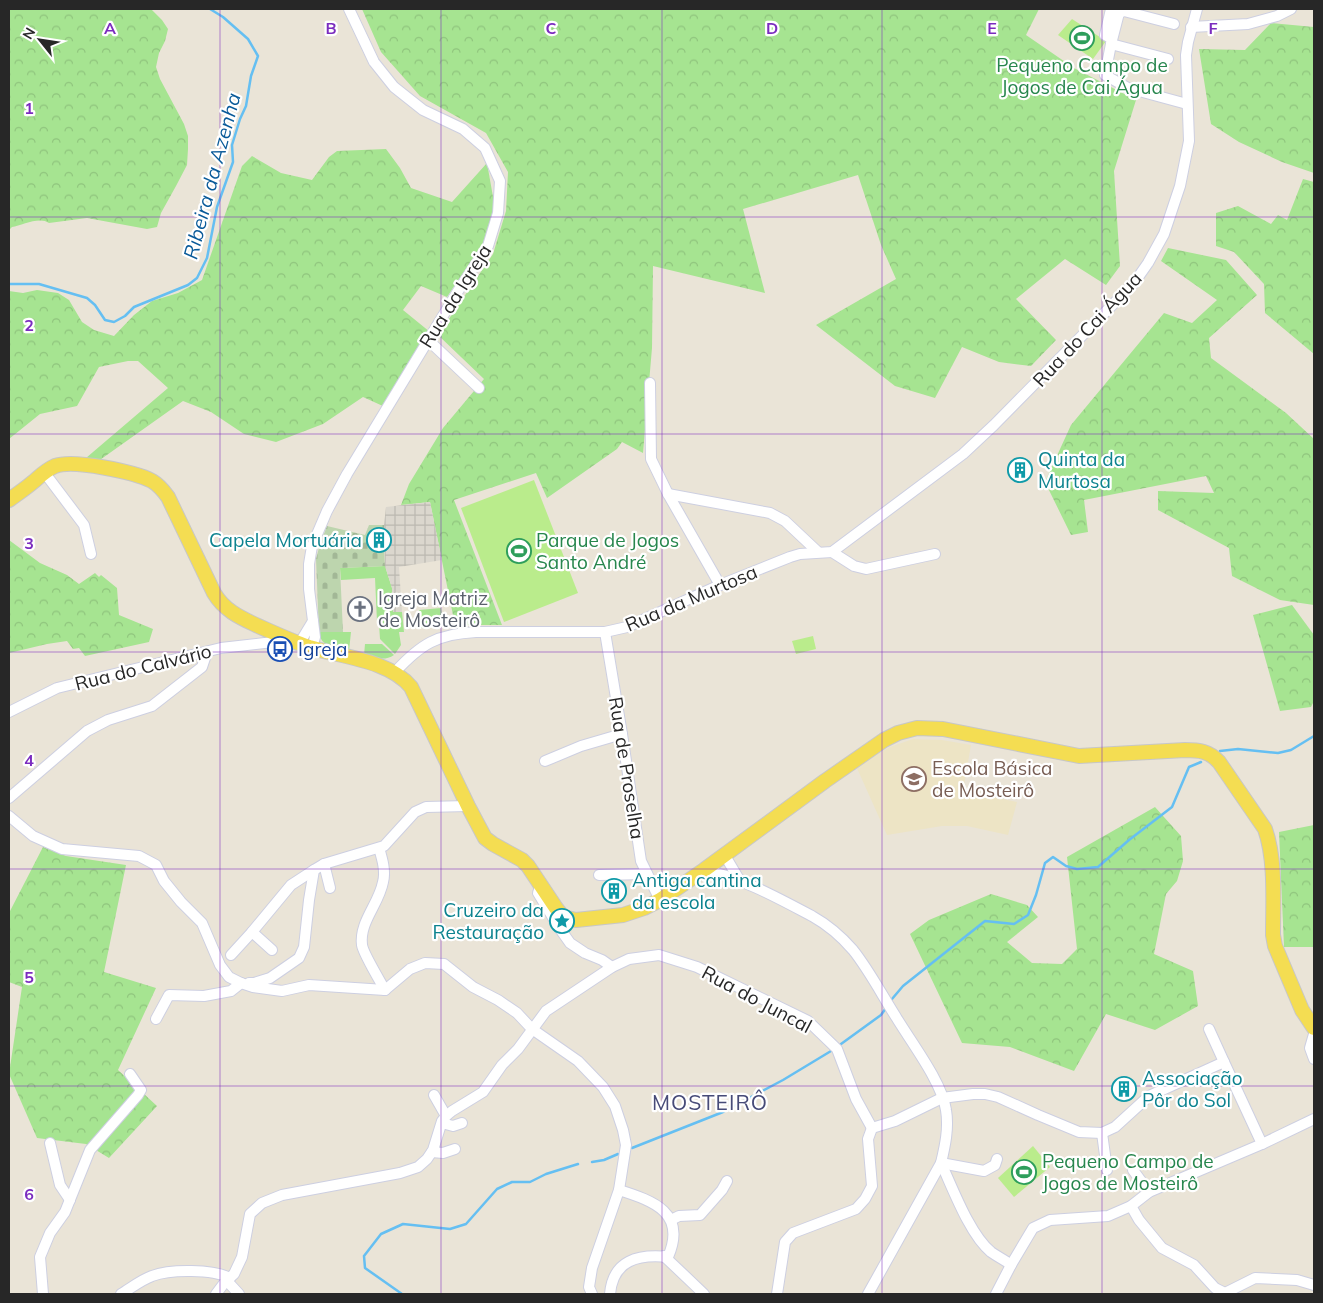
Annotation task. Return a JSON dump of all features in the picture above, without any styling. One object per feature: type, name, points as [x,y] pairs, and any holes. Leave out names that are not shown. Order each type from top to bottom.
[{"type":"main road","points":[[9,500],[44,472],[59,465],[73,463],[141,476],[155,482],[168,497],[212,588],[227,609],[282,637],[305,646],[382,666],[403,678],[411,687],[485,838],[522,860],[563,917],[576,920],[623,915],[660,900],[704,870],[825,780],[884,740],[898,733],[916,728],[943,729],[1079,756],[1185,750],[1209,753],[1219,762],[1265,829],[1272,854],[1273,935],[1275,946],[1302,1010],[1314,1028]]},
{"type":"street","name":"Rua da Igreja","points":[[305,646],[315,637],[309,589],[309,564],[312,546],[327,511],[347,474],[428,340],[488,246],[498,214],[500,181],[485,148],[463,130],[423,110],[394,87],[374,62],[349,9]]},
{"type":"street","points":[[1111,9],[1105,35],[1112,42],[1168,59]]},
{"type":"street","name":"Rua do Cai Água","points":[[832,552],[963,454],[1134,283],[1148,263],[1164,234],[1180,186],[1189,142],[1186,55],[1191,27],[1197,9]]},
{"type":"street","points":[[1191,27],[1248,24],[1276,16],[1291,9]]},
{"type":"street","points":[[1174,24],[1124,11],[1120,13],[1105,75],[1128,88],[1188,104]]},
{"type":"street","points":[[428,340],[479,388]]},
{"type":"street","points":[[650,383],[651,459],[668,494],[720,585]]},
{"type":"street","points":[[44,472],[84,525],[91,554]]},
{"type":"street","points":[[668,494],[770,513],[785,521],[818,552],[832,552],[854,566],[866,569],[935,554]]},
{"type":"street","name":"Rua da Murtosa","points":[[395,672],[407,660],[431,642],[443,636],[459,633],[493,632],[605,632],[627,627],[720,585],[790,557],[818,552]]},
{"type":"street","name":"Rua de Proselha","points":[[605,632],[641,861],[660,900]]},
{"type":"street","name":"Rua do Calvário","points":[[9,712],[57,688],[221,648],[273,642],[282,637]]},
{"type":"street","points":[[9,798],[87,731],[108,720],[152,706],[202,667],[207,652]]},
{"type":"street","points":[[545,761],[581,746],[622,734]]},
{"type":"street","points":[[231,955],[291,885],[314,870],[324,864],[384,846],[416,812],[426,807],[468,806]]},
{"type":"street","points":[[9,816],[33,836],[62,849],[139,856],[156,865],[164,881],[202,923],[220,965],[229,977],[241,983],[253,987],[282,991],[309,986],[385,990],[410,969],[425,963],[444,964],[473,987],[498,1000],[517,1013],[532,1029],[578,1061],[603,1087],[615,1106],[626,1145],[619,1190],[592,1268],[589,1287],[592,1294]]},
{"type":"street","points":[[379,848],[383,859],[384,882],[363,928],[362,946],[385,990]]},
{"type":"street","points":[[724,854],[740,881]]},
{"type":"street","points":[[324,864],[330,888]]},
{"type":"street","points":[[156,1019],[169,995],[204,996],[231,991],[241,983],[254,983],[270,978],[299,958],[304,947],[314,870]]},
{"type":"street","points":[[704,870],[740,881],[823,922],[839,935],[854,951],[873,981],[935,1080],[942,1098],[946,1110],[947,1126],[941,1163],[868,1294]]},
{"type":"street","points":[[599,875],[647,874]]},
{"type":"street","points":[[543,887],[538,893],[570,943],[585,953],[602,960],[612,968]]},
{"type":"street","points":[[252,932],[272,950]]},
{"type":"street","name":"Rua do Juncal","points":[[444,1120],[452,1111],[483,1092],[502,1065],[518,1049],[546,1011],[629,959],[659,955],[697,967],[808,1021],[838,1049],[856,1099],[872,1128]]},
{"type":"street","points":[[1209,1029],[1262,1144]]},
{"type":"street","points":[[1314,1034],[1310,1048],[1314,1059]]},
{"type":"street","points":[[776,1294],[786,1242],[793,1233],[856,1209],[865,1199],[872,1186],[868,1139],[872,1128],[895,1121],[942,1098],[985,1094],[998,1097],[1079,1132],[1102,1133],[1115,1127],[1149,1096],[1224,1062]]},
{"type":"street","points":[[43,1294],[40,1257],[50,1233],[65,1212],[90,1150],[141,1090],[130,1074]]},
{"type":"street","points":[[434,1095],[444,1120],[453,1126],[462,1123]]},
{"type":"street","points":[[996,1294],[1033,1228],[1050,1220],[1108,1216],[1131,1206],[1149,1192],[1262,1144],[1314,1119]]},
{"type":"street","points":[[216,1294],[234,1274],[242,1257],[250,1214],[262,1203],[282,1195],[400,1173],[418,1167],[432,1152],[444,1120]]},
{"type":"street","points":[[1102,1133],[1107,1170]]},
{"type":"street","points":[[50,1143],[60,1185],[70,1200]]},
{"type":"street","points":[[432,1152],[443,1153],[455,1149]]},
{"type":"street","points":[[941,1163],[984,1171],[995,1165],[997,1159]]},
{"type":"street","points":[[941,1163],[979,1239],[991,1252],[1012,1265]]},
{"type":"street","points":[[1133,1170],[1149,1192]]},
{"type":"street","points":[[672,1220],[680,1216],[700,1214],[722,1190],[727,1181]]},
{"type":"street","points":[[610,1294],[615,1273],[625,1263],[644,1257],[668,1257],[672,1249],[674,1234],[672,1220],[665,1211],[654,1203],[619,1190]]},
{"type":"street","points":[[1131,1206],[1139,1220],[1162,1248],[1194,1265],[1215,1288],[1225,1293],[1255,1278],[1296,1280],[1314,1285]]},
{"type":"street","points":[[664,1256],[704,1294]]},
{"type":"street","points":[[121,1294],[151,1276],[185,1271],[222,1274],[240,1294]]},
{"type":"shaded area","points":[[430,502],[442,560],[399,567],[402,612],[393,612],[392,588],[385,566],[384,525],[386,507]]},
{"type":"shaded area","name":"Escola Básica de Mosteirô","points":[[913,739],[942,740],[971,745],[963,791],[1017,802],[1008,835],[967,826],[942,826],[887,835],[856,766],[890,747]]},
{"type":"green space","points":[[9,9],[151,9],[162,20],[168,29],[156,67],[160,79],[184,124],[188,136],[188,149],[187,165],[161,213],[157,227],[147,229],[87,218],[49,223],[41,220],[12,227],[9,230]]},
{"type":"green space","points":[[362,9],[1039,9],[1026,35],[1074,68],[1136,100],[1114,171],[1120,266],[1106,285],[1065,259],[1016,299],[1056,340],[1031,366],[999,362],[962,347],[935,398],[895,386],[816,325],[896,279],[881,245],[858,175],[743,209],[765,293],[653,266],[652,348],[643,453],[622,442],[617,449],[547,498],[536,473],[454,500],[502,625],[455,625],[430,502],[401,505],[409,484],[443,428],[484,379],[438,335],[493,254],[506,211],[508,172],[486,133],[420,96],[381,52]]},
{"type":"green space","name":"Pequeno Campo de Jogos de Cai Água","points":[[1072,19],[1106,41],[1093,59],[1058,35]]},
{"type":"green space","points":[[1271,23],[1314,27],[1314,173],[1282,162],[1239,142],[1211,124],[1199,49],[1245,50]]},
{"type":"green space","points":[[386,149],[400,168],[411,188],[452,202],[487,163],[495,208],[486,239],[447,297],[421,286],[403,310],[430,332],[385,407],[363,397],[323,424],[276,442],[244,434],[211,412],[183,401],[97,462],[86,458],[168,388],[138,361],[128,361],[99,367],[77,406],[40,414],[9,439],[9,291],[23,293],[37,290],[58,293],[69,300],[82,322],[94,330],[114,336],[134,315],[152,301],[178,293],[202,280],[242,166],[252,156],[281,173],[312,180],[329,157],[337,151]]},
{"type":"green space","points":[[1303,179],[1314,182],[1314,354],[1265,313],[1264,284],[1234,252],[1216,246],[1216,213],[1238,206],[1271,224],[1278,215],[1287,220]]},
{"type":"green space","points":[[1168,248],[1226,260],[1257,295],[1209,338],[1211,358],[1286,413],[1314,439],[1314,605],[1280,600],[1232,576],[1229,548],[1158,510],[1158,491],[1214,493],[1206,476],[1084,500],[1088,532],[1071,535],[1045,482],[1071,425],[1164,313],[1192,323],[1217,300],[1161,261]]},
{"type":"green space","name":"Parque de Jogos Santo André","points":[[534,480],[578,593],[504,622],[461,508]]},
{"type":"green space","points":[[369,525],[384,525],[384,532],[373,532],[374,548],[384,548],[385,566],[340,568],[343,632],[319,632],[316,559],[327,526],[365,535]]},
{"type":"green space","points":[[9,540],[40,563],[67,575],[79,584],[95,573],[99,577],[101,575],[117,588],[119,615],[153,629],[149,642],[85,656],[79,648],[73,649],[67,641],[9,653]]},
{"type":"green space","points":[[385,566],[392,588],[393,612],[402,612],[404,632],[399,632],[401,645],[395,654],[380,639],[379,624],[377,622],[375,578],[341,580],[340,568]]},
{"type":"green space","points":[[1292,605],[1314,635],[1314,701],[1311,707],[1280,711],[1253,615]]},
{"type":"green space","points":[[441,608],[444,626],[420,628],[419,610]]},
{"type":"green space","points":[[319,632],[351,632],[349,651],[326,644],[322,641]]},
{"type":"green space","points":[[813,636],[816,649],[796,654],[792,641]]},
{"type":"green space","points":[[365,644],[382,644],[394,655],[383,659],[364,655]]},
{"type":"green space","points":[[1155,807],[1181,836],[1183,861],[1177,881],[1166,894],[1154,954],[1193,971],[1198,1006],[1155,1030],[1106,1014],[1074,1071],[1010,1047],[962,1043],[910,934],[929,920],[991,894],[1027,905],[1038,917],[1007,942],[1032,963],[1062,964],[1077,949],[1067,857]]},
{"type":"green space","points":[[1314,825],[1314,947],[1284,947],[1279,832]]},
{"type":"green space","points":[[43,847],[66,856],[126,865],[104,972],[156,988],[118,1070],[157,1106],[109,1158],[86,1144],[37,1138],[9,1074],[22,987],[9,982],[9,913]]},
{"type":"green space","name":"Pequeno Campo de Jogos de Mosteirô","points":[[1033,1146],[1050,1167],[1014,1197],[998,1178]]},
{"type":"waterway","name":"Ribeira da Azenha","points":[[9,284],[39,284],[87,298],[95,305],[105,320],[114,322],[125,316],[134,307],[188,285],[197,278],[207,258],[217,207],[233,162],[232,145],[246,106],[251,76],[258,56],[248,39],[223,17],[210,9]]},
{"type":"waterway","points":[[1220,751],[1238,749],[1278,753],[1291,750],[1314,736]]},
{"type":"waterway","points":[[892,999],[903,986],[985,921],[1014,924],[1028,915],[1045,863],[1053,857],[1066,866],[1077,869],[1098,867],[1172,807],[1189,767],[1201,762]]},
{"type":"waterway","points":[[841,1044],[881,1015],[886,1008]]},
{"type":"waterway","points":[[632,1148],[723,1112],[783,1080],[831,1051]]},
{"type":"waterway","points":[[592,1162],[604,1160],[618,1154]]},
{"type":"waterway","points":[[402,1294],[365,1268],[364,1256],[381,1234],[403,1224],[450,1229],[466,1224],[497,1189],[512,1182],[530,1182],[546,1174],[578,1164]]},
{"type":"place","name":"Pequeno Campo de Jogos de Cai Água","points":[[1082,38]]},
{"type":"place","name":"Quinta da Murtosa","points":[[1020,470]]},
{"type":"place","name":"Capela Mortuária","points":[[379,540]]},
{"type":"place","name":"Parque de Jogos Santo André","points":[[519,551]]},
{"type":"place","name":"Igreja Matriz de Mosteirô","points":[[360,609]]},
{"type":"place","name":"Igreja","points":[[280,649]]},
{"type":"place","name":"Escola Básica de Mosteirô","points":[[914,779]]},
{"type":"place","name":"Antiga cantina da escola","points":[[614,891]]},
{"type":"place","name":"Cruzeiro da Restauração","points":[[562,921]]},
{"type":"place","name":"Associação Pôr do Sol","points":[[1124,1089]]},
{"type":"place","name":"Pequeno Campo de Jogos de Mosteirô","points":[[1024,1172]]},
{"type":"district","name":"MOSTEIRÔ","points":[[710,1103]]}]
